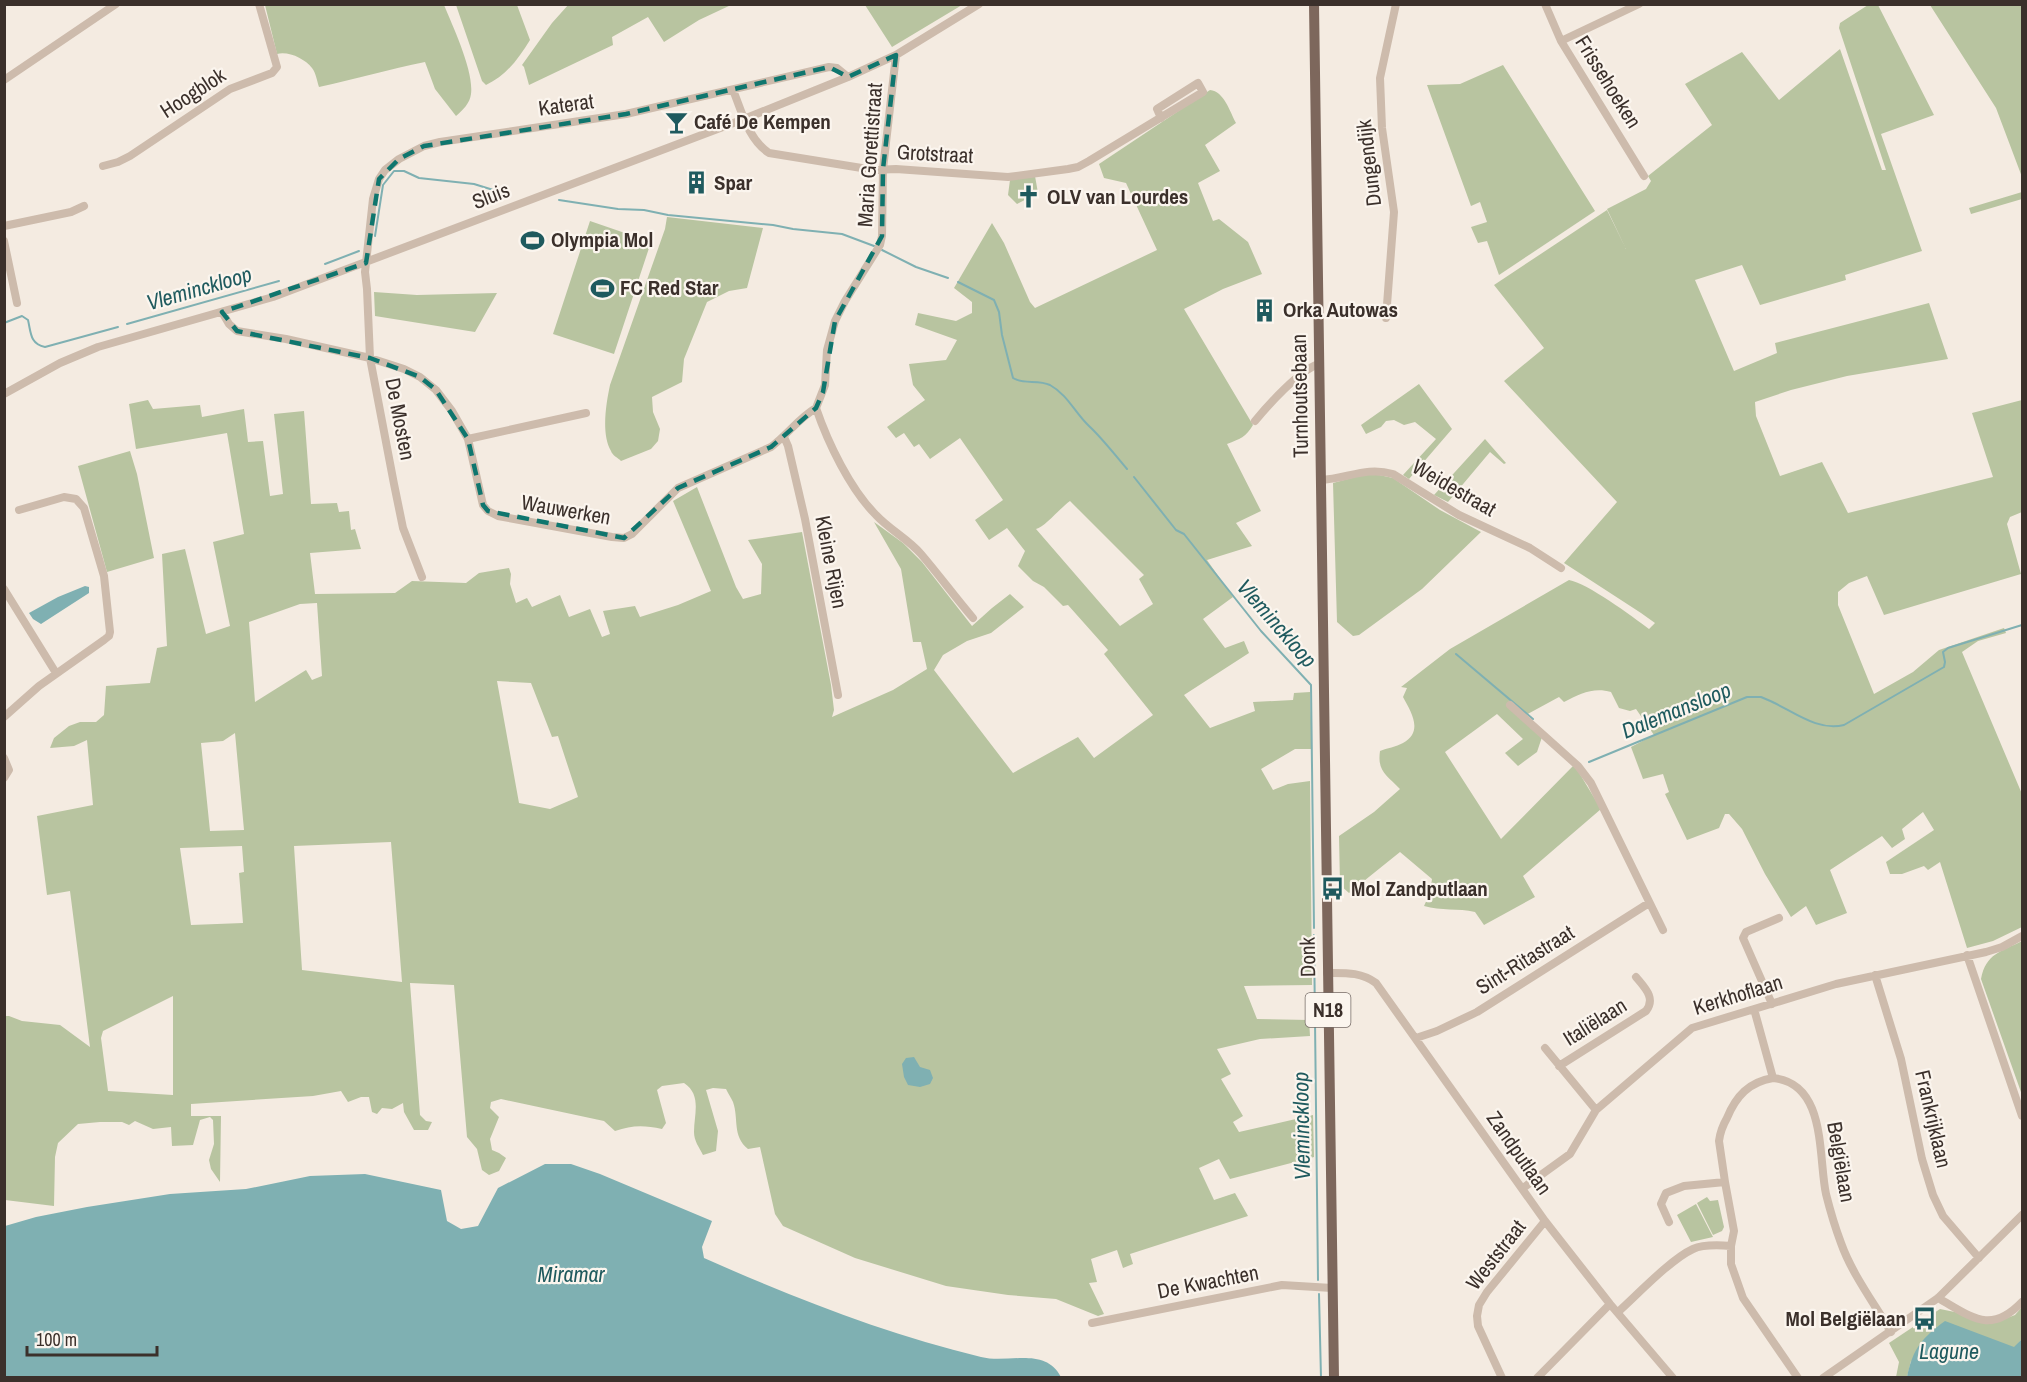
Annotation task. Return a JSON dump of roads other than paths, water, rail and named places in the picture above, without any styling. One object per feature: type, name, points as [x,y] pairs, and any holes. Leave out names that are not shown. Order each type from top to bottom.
[{"type":"main road","name":"Turnhoutsebaan","points":[[1314,4],[1323,643]]},
{"type":"main road","name":"Donk","points":[[1323,643],[1334,1377]]},
{"type":"street","points":[[4,80],[116,4]]},
{"type":"street","name":"Hoogblok","points":[[103,165],[118,162],[130,156],[230,89],[272,73],[277,67],[260,4]]},
{"type":"street","name":"Sluis","points":[[4,394],[60,363],[98,347],[273,297],[848,77],[896,55],[979,4]]},
{"type":"street","name":"Dungendijk","points":[[1386,318],[1394,212],[1382,128],[1380,78],[1396,4]]},
{"type":"street","name":"Frissehoeken","points":[[1545,4],[1561,41],[1644,176]]},
{"type":"street","points":[[1561,41],[1639,4]]},
{"type":"street","name":"Maria Gorettistraat","points":[[816,408],[825,385],[826,350],[835,321],[880,245],[883,169],[896,55]]},
{"type":"street","name":"Katerat","points":[[366,263],[373,199],[379,179],[385,170],[411,152],[440,142],[626,114],[829,67],[837,68],[848,77]]},
{"type":"street","name":"Grotstraat","points":[[733,90],[753,138],[769,153],[883,169],[1008,177],[1078,167],[1203,92],[1198,83],[1157,109],[1161,117]]},
{"type":"street","points":[[4,226],[71,212],[84,206]]},
{"type":"street","points":[[4,241],[17,303]]},
{"type":"street","name":"De Mosten","points":[[366,263],[364,272],[367,289],[370,358],[403,528],[422,577]]},
{"type":"street","name":"Wauwerken","points":[[222,312],[229,324],[237,331],[286,339],[370,358],[404,369],[428,384],[436,390],[452,411],[468,439],[483,505],[488,511],[498,516],[624,538],[632,534],[678,488],[771,447],[807,413],[816,408]]},
{"type":"street","points":[[1255,421],[1265,408],[1309,368],[1318,364]]},
{"type":"street","points":[[816,408],[832,448],[863,499],[879,518],[921,554],[973,618]]},
{"type":"street","points":[[468,439],[586,413]]},
{"type":"street","name":"Kleine Rijen","points":[[784,437],[805,519],[838,694]]},
{"type":"street","name":"Weidestraat","points":[[1320,480],[1369,471],[1394,474],[1459,515],[1530,548],[1561,567]]},
{"type":"street","points":[[4,717],[56,673],[109,636],[104,576],[84,508],[76,499],[64,497],[19,510]]},
{"type":"street","points":[[4,589],[56,673]]},
{"type":"street","points":[[1510,705],[1578,766],[1591,783],[1663,930]]},
{"type":"street","points":[[4,758],[9,770],[4,778]]},
{"type":"street","name":"Sint-Ritastraat","points":[[1416,1038],[1477,1012],[1649,903]]},
{"type":"street","points":[[1772,1004],[1743,938],[1746,932],[1779,918]]},
{"type":"street","name":"Kerkhoflaan","points":[[1523,1188],[1570,1154],[1596,1110],[1692,1028],[1836,984],[2002,947],[2022,936]]},
{"type":"street","points":[[1967,956],[2022,1116]]},
{"type":"street","name":"Zandputlaan","points":[[1327,973],[1366,975],[1376,983],[1545,1221],[1610,1304],[1673,1377]]},
{"type":"street","name":"Frankrijklaan","points":[[1875,975],[1901,1059],[1922,1159],[1933,1195],[1943,1216],[1979,1258]]},
{"type":"street","name":"Italiëlaan","points":[[1559,1066],[1646,1011],[1650,1006],[1649,994],[1636,977]]},
{"type":"street","points":[[1754,1009],[1773,1078],[1745,1090],[1737,1098],[1719,1134],[1734,1231],[1731,1264],[1743,1298],[1798,1377]]},
{"type":"street","name":"Italiëlaan","points":[[1545,1048],[1596,1110]]},
{"type":"street","name":"Belgiëlaan","points":[[1773,1078],[1796,1086],[1815,1114],[1826,1193],[1842,1245],[1891,1332]]},
{"type":"street","points":[[1669,1222],[1661,1204],[1666,1192],[1684,1186],[1725,1182]]},
{"type":"street","points":[[1823,1377],[1938,1298],[2022,1215]]},
{"type":"street","name":"Weststraat","points":[[1502,1377],[1478,1326],[1479,1305],[1545,1221]]},
{"type":"street","points":[[1618,1312],[1678,1259],[1695,1248],[1713,1245],[1731,1246]]},
{"type":"street","name":"De Kwachten","points":[[1092,1323],[1282,1285],[1332,1288]]},
{"type":"street","points":[[1938,1298],[1963,1313],[1979,1319],[1994,1321],[2003,1318],[2022,1302]]},
{"type":"street","points":[[1537,1377],[1610,1304]]},
{"type":"water","points":[[85,586],[89,587],[89,593],[41,624],[29,613],[58,597]]},
{"type":"water","points":[[914,1057],[920,1067],[930,1070],[933,1078],[930,1084],[920,1087],[908,1085],[902,1064],[906,1058]]},
{"type":"water","name":"Miramar","points":[[545,1164],[571,1164],[712,1221],[702,1247],[704,1258],[772,1287],[875,1326],[946,1348],[992,1359],[1025,1358],[1046,1362],[1061,1377],[5,1377],[5,1226],[87,1207],[170,1194],[246,1189],[310,1176],[365,1174],[441,1190],[447,1221],[461,1229],[478,1226],[498,1188]]},
{"type":"water","name":"Lagune","points":[[1945,1321],[2014,1347],[2022,1339],[2022,1377],[1907,1377],[1912,1358],[1920,1344]]},
{"type":"waterway","name":"Vleminckloop","points":[[375,236],[383,185],[394,171],[404,171],[419,178],[474,184],[503,193]]},
{"type":"waterway","name":"Vleminckloop","points":[[559,200],[618,209],[644,210],[668,215],[842,234],[874,246]]},
{"type":"waterway","name":"Vleminckloop","points":[[882,250],[916,267],[948,278]]},
{"type":"waterway","name":"Vleminckloop","points":[[325,264],[359,251]]},
{"type":"waterway","name":"Vleminckloop","points":[[127,324],[279,281]]},
{"type":"waterway","name":"Vleminckloop","points":[[958,282],[994,300],[999,312],[1002,335],[1013,378],[1045,383],[1056,389],[1127,469]]},
{"type":"waterway","name":"Vleminckloop","points":[[4,323],[22,316],[28,320],[34,341],[45,347],[118,327]]},
{"type":"waterway","name":"Vleminckloop","points":[[1134,477],[1176,530],[1184,534],[1261,631],[1311,685],[1314,928]]},
{"type":"waterway","name":"Dalemansloop","points":[[1589,762],[1747,697],[1761,697],[1814,723],[1844,725],[1944,667],[1943,652],[1948,648],[2022,625]]},
{"type":"waterway","name":"Dalemansloop","points":[[1456,654],[1533,719]]},
{"type":"waterway","name":"Vleminckloop","points":[[1314,935],[1318,1280]]},
{"type":"waterway","name":"Vleminckloop","points":[[1319,1294],[1321,1378]]},
{"type":"place","name":"Café De Kempen","points":[[676,122]]},
{"type":"place","name":"Spar","points":[[696,183]]},
{"type":"place","name":"OLV van Lourdes","points":[[1029,197]]},
{"type":"place","name":"Olympia Mol","points":[[533,240]]},
{"type":"place","name":"FC Red Star","points":[[602,288]]},
{"type":"place","name":"Orka Autowas","points":[[1265,310]]},
{"type":"place","name":"Mol Zandputlaan","points":[[1333,889]]},
{"type":"place","name":"Mol Belgiëlaan","points":[[1924,1319]]}]
